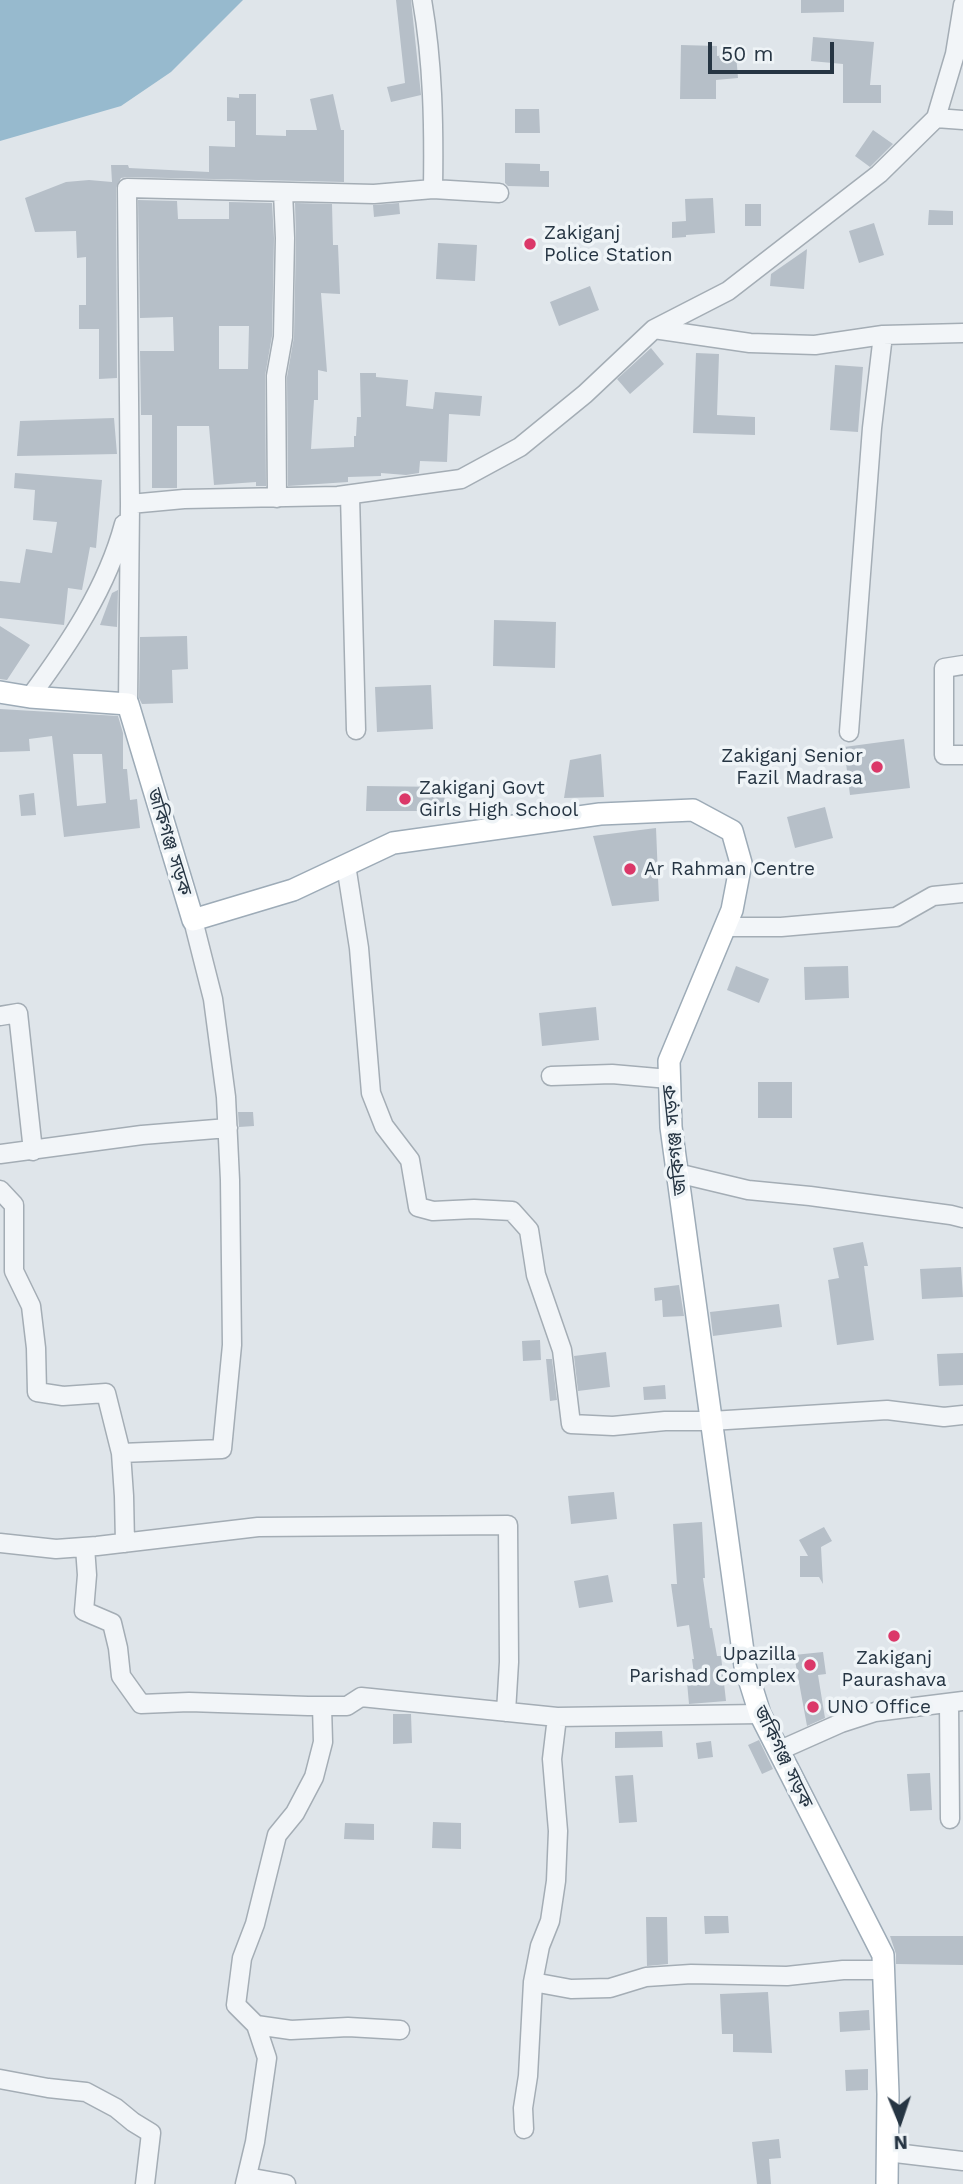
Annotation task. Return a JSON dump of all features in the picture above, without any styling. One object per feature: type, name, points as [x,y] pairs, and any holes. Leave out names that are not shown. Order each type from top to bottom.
[{"type":"main road","points":[[0,692],[30,697],[128,704]]},
{"type":"main road","name":"জকিগঞ্জ সড়ক","points":[[128,704],[193,919],[293,890],[393,843],[600,814],[693,810],[732,831],[741,863],[732,910],[668,1062],[671,1127],[744,1666],[760,1714],[883,1955],[888,2094],[887,2184]]},
{"type":"street","points":[[422,0],[428,34],[432,94],[433,190]]},
{"type":"street","points":[[130,504],[184,499],[351,495],[461,479],[520,447],[585,394],[654,330],[728,291],[879,174],[936,118],[955,54],[963,5]]},
{"type":"street","points":[[936,118],[963,120]]},
{"type":"street","points":[[128,704],[130,504],[127,188],[374,194],[433,190],[499,193]]},
{"type":"street","points":[[277,498],[276,376],[284,337],[283,192]]},
{"type":"street","points":[[654,330],[750,344],[815,345],[883,335],[963,333]]},
{"type":"street","points":[[849,732],[872,428],[883,335]]},
{"type":"street","points":[[351,495],[356,730]]},
{"type":"street","points":[[30,697],[59,659],[104,579],[130,504]]},
{"type":"street","points":[[963,665],[944,668],[944,755],[963,755]]},
{"type":"street","points":[[346,865],[359,948],[371,1093],[384,1126],[410,1160],[418,1207],[433,1211],[512,1211],[529,1230],[536,1275],[562,1350],[571,1424],[613,1426],[887,1410],[944,1417],[963,1415]]},
{"type":"street","points":[[725,927],[781,927],[896,917],[933,896],[963,893]]},
{"type":"street","points":[[121,1453],[222,1449],[232,1345],[228,1128],[213,999],[193,919]]},
{"type":"street","points":[[0,1016],[18,1013],[33,1151]]},
{"type":"street","points":[[551,1076],[612,1074],[669,1079]]},
{"type":"street","points":[[0,1154],[142,1135],[228,1128]]},
{"type":"street","points":[[677,1173],[748,1190],[963,1218]]},
{"type":"street","points":[[0,1189],[14,1205],[14,1271],[31,1306],[37,1392],[63,1396],[106,1393],[121,1453],[125,1542]]},
{"type":"street","points":[[0,1543],[56,1549],[258,1527],[508,1525],[509,1662],[506,1712]]},
{"type":"street","points":[[85,1547],[87,1575],[84,1611],[112,1623],[121,1675],[141,1704],[189,1702],[347,1706],[361,1697],[558,1717],[760,1714]]},
{"type":"street","points":[[778,1751],[821,1731],[875,1712],[956,1702],[950,1819]]},
{"type":"street","points":[[286,2184],[246,2180],[255,2142],[267,2058],[256,2025],[236,2005],[242,1958],[255,1924],[277,1835],[295,1813],[314,1777],[323,1742],[322,1706]]},
{"type":"street","points":[[524,2129],[523,2108],[528,2076],[533,1982],[540,1947],[550,1921],[556,1881],[558,1831],[552,1759],[558,1717]]},
{"type":"street","points":[[533,1982],[571,1989],[610,1988],[646,1977],[691,1974],[787,1976],[843,1970],[884,1970]]},
{"type":"street","points":[[256,2025],[291,2029],[358,2027],[400,2030]]},
{"type":"street","points":[[0,2079],[86,2092],[116,2108],[151,2133],[145,2184]]},
{"type":"street","points":[[887,2152],[963,2161]]},
{"type":"water","points":[[0,0],[243,0],[171,72],[121,106],[0,141]]},
{"type":"building","points":[[396,0],[411,0],[421,95],[391,102],[387,87],[405,83]]},
{"type":"building","points":[[801,0],[844,0],[844,12],[801,13]]},
{"type":"building","points":[[813,37],[874,42],[870,85],[881,85],[881,103],[843,103],[843,64],[811,61]]},
{"type":"building","points":[[681,45],[717,46],[717,56],[736,54],[738,78],[716,80],[716,99],[680,99]]},
{"type":"building","points":[[239,94],[256,94],[256,135],[286,136],[286,130],[317,130],[310,99],[333,94],[341,130],[344,130],[344,182],[121,178],[116,188],[117,378],[99,379],[99,329],[79,329],[79,305],[86,305],[86,257],[77,258],[76,231],[35,232],[25,198],[66,182],[112,182],[111,165],[209,172],[209,146],[235,147],[235,121],[227,121],[227,97],[239,98]]},
{"type":"building","points":[[515,109],[539,109],[540,133],[515,133]]},
{"type":"building","points":[[873,130],[893,144],[870,167],[855,156]]},
{"type":"building","points":[[505,163],[540,164],[540,171],[549,171],[549,187],[508,186],[505,183]]},
{"type":"building","points":[[713,198],[715,233],[672,238],[672,222],[686,221],[685,199]]},
{"type":"building","points":[[138,200],[177,201],[178,219],[229,219],[229,202],[272,203],[272,336],[265,376],[266,486],[256,486],[256,482],[214,485],[209,426],[177,426],[177,488],[152,488],[152,415],[141,415],[140,351],[174,351],[173,317],[140,318]],"holes":[[[219,326],[249,326],[248,369],[219,369]]]},
{"type":"building","points":[[295,203],[332,204],[333,245],[338,245],[340,294],[321,293],[327,372],[318,370],[318,400],[314,400],[311,449],[354,447],[357,417],[361,417],[360,373],[376,373],[376,377],[408,380],[406,406],[433,409],[435,392],[482,396],[480,416],[449,414],[447,462],[420,461],[419,473],[406,475],[381,473],[381,476],[348,477],[348,482],[288,486],[287,377],[294,337]]},
{"type":"building","points":[[399,203],[400,214],[374,217],[373,205]]},
{"type":"building","points":[[745,204],[761,204],[761,226],[745,226]]},
{"type":"building","points":[[929,210],[953,211],[953,225],[928,225]]},
{"type":"building","points":[[874,223],[884,255],[859,263],[849,231]]},
{"type":"building","points":[[438,243],[477,245],[475,281],[436,279]]},
{"type":"building","points":[[807,249],[804,289],[770,286],[771,274]]},
{"type":"building","points":[[590,286],[599,310],[559,326],[550,302]]},
{"type":"building","points":[[651,348],[664,364],[630,394],[617,379]]},
{"type":"building","points":[[696,353],[719,354],[717,415],[755,417],[755,435],[693,433]]},
{"type":"building","points":[[835,365],[863,367],[858,432],[830,430]]},
{"type":"building","points":[[114,418],[117,454],[17,456],[20,421]]},
{"type":"building","points":[[15,473],[102,480],[96,548],[90,547],[82,590],[68,588],[64,625],[0,618],[0,581],[20,583],[26,549],[52,553],[57,522],[33,520],[35,490],[14,488]]},
{"type":"building","points":[[118,590],[117,627],[100,625],[112,593]]},
{"type":"building","points":[[494,620],[556,622],[555,668],[493,666]]},
{"type":"building","points":[[0,626],[30,645],[7,680],[0,679]]},
{"type":"building","points":[[187,636],[188,669],[172,670],[173,703],[142,704],[139,698],[140,637]]},
{"type":"building","points":[[431,685],[433,729],[377,732],[375,687]]},
{"type":"building","points":[[0,709],[118,716],[123,733],[123,769],[127,769],[130,800],[137,799],[140,828],[64,837],[52,736],[29,739],[30,751],[0,752]],"holes":[[[73,754],[102,754],[106,803],[77,806]]]},
{"type":"building","name":"Zakiganj Senior Fazil Madrasa","points":[[904,739],[910,788],[850,795],[844,747]]},
{"type":"building","points":[[601,754],[604,797],[564,798],[570,760]]},
{"type":"building","name":"Zakiganj Govt Girls High School","points":[[367,786],[445,787],[444,811],[366,811]]},
{"type":"building","points":[[34,793],[36,815],[21,816],[19,795]]},
{"type":"building","points":[[825,807],[833,838],[795,848],[787,817]]},
{"type":"building","name":"Ar Rahman Centre","points":[[656,828],[659,901],[612,906],[593,836]]},
{"type":"building","points":[[736,966],[769,979],[759,1003],[727,990]]},
{"type":"building","points":[[848,966],[849,998],[805,1000],[804,967]]},
{"type":"building","points":[[596,1007],[599,1040],[542,1046],[539,1013]]},
{"type":"building","points":[[758,1082],[792,1082],[792,1118],[758,1118]]},
{"type":"building","points":[[238,1112],[253,1112],[254,1126],[239,1127]]},
{"type":"building","points":[[863,1242],[868,1266],[864,1266],[874,1340],[837,1345],[828,1280],[839,1278],[833,1248]]},
{"type":"building","points":[[961,1267],[963,1297],[922,1299],[920,1269]]},
{"type":"building","points":[[679,1285],[684,1316],[663,1317],[662,1300],[655,1301],[654,1288]]},
{"type":"building","points":[[779,1304],[782,1327],[713,1336],[710,1312]]},
{"type":"building","points":[[540,1340],[541,1360],[523,1361],[522,1341]]},
{"type":"building","points":[[606,1352],[610,1387],[578,1391],[574,1356]]},
{"type":"building","points":[[963,1353],[963,1385],[939,1386],[937,1354]]},
{"type":"building","points":[[546,1359],[552,1359],[557,1400],[550,1401]]},
{"type":"building","points":[[665,1385],[666,1399],[644,1400],[643,1387]]},
{"type":"building","points":[[614,1492],[617,1519],[571,1524],[568,1496]]},
{"type":"building","points":[[702,1522],[703,1578],[710,1628],[717,1656],[721,1656],[726,1701],[689,1704],[687,1682],[695,1681],[694,1659],[689,1625],[677,1627],[671,1584],[677,1584],[673,1524]]},
{"type":"building","points":[[824,1527],[832,1541],[821,1547],[823,1584],[819,1577],[800,1577],[800,1556],[808,1556],[799,1540]]},
{"type":"building","points":[[608,1575],[613,1602],[579,1608],[574,1581]]},
{"type":"building","points":[[823,1652],[826,1674],[818,1675],[825,1718],[807,1726],[794,1655]]},
{"type":"building","points":[[393,1714],[411,1714],[412,1743],[393,1744]]},
{"type":"building","points":[[662,1731],[663,1747],[615,1748],[615,1732]]},
{"type":"building","points":[[759,1740],[773,1769],[762,1774],[748,1745]]},
{"type":"building","points":[[711,1741],[713,1757],[698,1759],[696,1743]]},
{"type":"building","points":[[930,1773],[932,1810],[910,1811],[907,1774]]},
{"type":"building","points":[[633,1775],[637,1822],[619,1823],[615,1776]]},
{"type":"building","points":[[433,1822],[461,1823],[461,1849],[432,1848]]},
{"type":"building","points":[[345,1823],[374,1824],[374,1840],[344,1839]]},
{"type":"building","points":[[704,1916],[728,1916],[729,1933],[705,1934]]},
{"type":"building","points":[[646,1917],[667,1917],[668,1964],[647,1966]]},
{"type":"building","points":[[890,1936],[963,1936],[963,1965],[896,1964]]},
{"type":"building","points":[[768,1992],[772,2053],[733,2052],[733,2034],[722,2034],[720,1994]]},
{"type":"building","points":[[869,2010],[870,2030],[840,2032],[839,2012]]},
{"type":"building","points":[[868,2069],[868,2090],[846,2091],[845,2070]]},
{"type":"building","points":[[779,2139],[781,2158],[769,2159],[771,2184],[757,2184],[752,2142]]},
{"type":"place","name":"Zakiganj Police Station","points":[[530,244]]},
{"type":"place","name":"Zakiganj Senior Fazil Madrasa","points":[[877,767]]},
{"type":"place","name":"Zakiganj Govt Girls High School","points":[[405,799]]},
{"type":"place","name":"Ar Rahman Centre","points":[[630,869]]},
{"type":"place","name":"Zakiganj Paurashava","points":[[894,1636]]},
{"type":"place","name":"Upazilla Parishad Complex","points":[[810,1665]]},
{"type":"place","name":"UNO Office","points":[[813,1707]]}]
